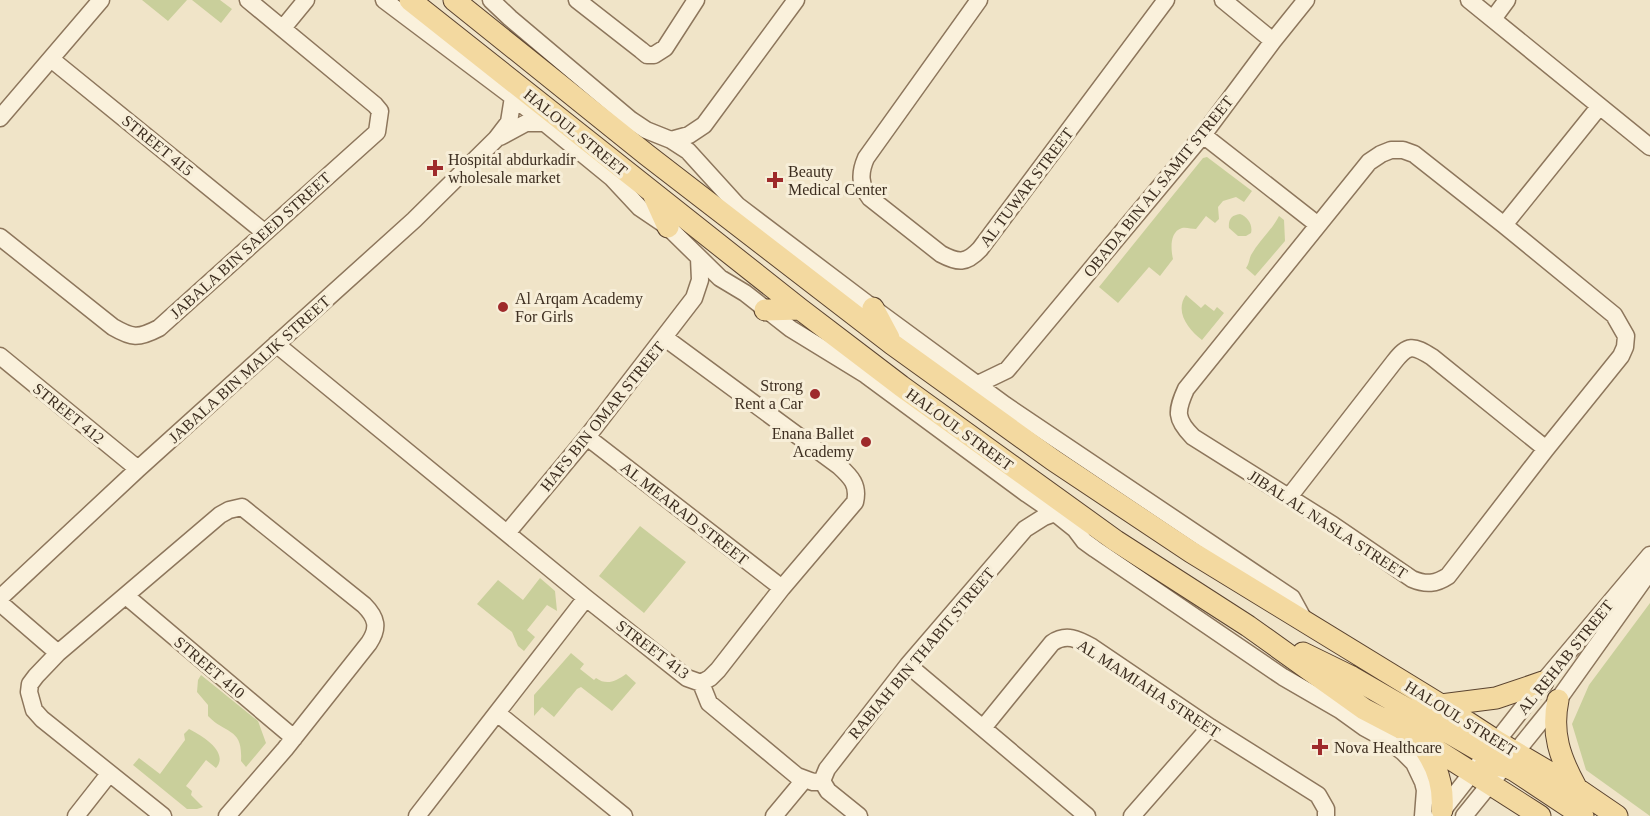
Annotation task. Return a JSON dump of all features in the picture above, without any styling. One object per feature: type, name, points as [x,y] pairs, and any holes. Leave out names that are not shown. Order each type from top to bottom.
[{"type":"main road","name":"HALOUL STREET","points":[[410,0],[652,193],[901,386],[1116,541],[1248,626],[1365,709],[1410,733],[1540,816]]},
{"type":"main road","name":"HALOUL STREET","points":[[454,0],[646,155],[892,344],[1124,509],[1441,705],[1502,754],[1576,788],[1617,816]]},
{"type":"main road","points":[[652,193],[668,227]]},
{"type":"main road","points":[[873,308],[892,344]]},
{"type":"main road","points":[[765,310],[800,309]]},
{"type":"main road","points":[[1075,529],[1116,541]]},
{"type":"main road","points":[[1248,626],[1352,677],[1453,737],[1502,754],[1534,783],[1583,816]]},
{"type":"main road","points":[[1441,705],[1496,698],[1543,682]]},
{"type":"main road","points":[[1558,700],[1555,726],[1557,742],[1561,757],[1576,788]]},
{"type":"main road","points":[[1340,710],[1365,709]]},
{"type":"main road","points":[[1410,733],[1421,743],[1435,764],[1442,788],[1434,814]]},
{"type":"main road","points":[[1481,778],[1502,754]]},
{"type":"street","points":[[0,118],[101,0]]},
{"type":"street","name":"JABALA BIN SAEED STREET","points":[[0,237],[113,327],[129,336],[145,335],[159,328],[377,132],[380,111],[375,105],[248,0]]},
{"type":"street","points":[[283,28],[306,0]]},
{"type":"street","name":"HALOUL STREET","points":[[384,0],[513,97],[612,178],[640,208],[668,227],[726,282],[745,293],[791,329],[866,375],[1055,513],[1095,549],[1283,677],[1388,740],[1414,763],[1434,814]]},
{"type":"street","name":"HALOUL STREET","points":[[491,0],[631,120],[688,151],[737,205],[1005,405],[1292,598],[1304,621]]},
{"type":"street","points":[[577,0],[641,50],[654,55],[665,48],[696,0]]},
{"type":"street","points":[[671,140],[689,135],[704,125],[796,0]]},
{"type":"street","name":"AL TUWAR STREET","points":[[979,0],[866,158],[861,169],[860,180],[870,198],[940,254],[952,260],[961,261],[972,257],[980,249],[1166,0]]},
{"type":"street","points":[[1223,0],[1273,41]]},
{"type":"street","name":"OBADA BIN AL SAMIT STREET","points":[[978,384],[1007,370],[1203,135],[1306,0]]},
{"type":"street","points":[[1469,0],[1650,147]]},
{"type":"street","points":[[1492,19],[1507,0]]},
{"type":"street","name":"STREET 415","points":[[51,58],[264,232]]},
{"type":"street","name":"JABALA BIN MALIK STREET","points":[[0,598],[138,469],[414,220],[496,139],[509,122],[513,97]]},
{"type":"street","points":[[1504,225],[1599,107]]},
{"type":"street","name":"JABALA BIN MALIK STREET","points":[[496,139],[526,123],[545,123]]},
{"type":"street","points":[[703,167],[701,146],[704,125]]},
{"type":"street","points":[[1203,135],[1318,225]]},
{"type":"street","name":"JIBAL AL NASLA STREET","points":[[1391,150],[1403,150],[1414,154],[1504,225],[1614,315],[1626,336],[1625,347],[1621,356],[1448,576],[1431,584],[1412,579],[1193,436],[1183,427],[1178,416],[1180,402],[1186,389],[1369,162],[1381,154],[1391,150]]},
{"type":"street","name":"HAFS BIN OMAR STREET","points":[[508,532],[587,437],[694,298],[700,280],[699,258]]},
{"type":"street","name":"HAFS BIN OMAR STREET","points":[[694,298],[726,282]]},
{"type":"street","name":"STREET 413","points":[[276,344],[586,598],[687,678],[701,683],[717,670],[855,502],[857,494],[854,481],[839,466],[664,338]]},
{"type":"street","points":[[1289,497],[1402,352],[1410,348],[1419,349],[1432,357],[1546,449]]},
{"type":"street","name":"STREET 412","points":[[0,356],[138,469]]},
{"type":"street","points":[[1005,405],[1003,387],[1007,370]]},
{"type":"street","name":"AL MEARAD STREET","points":[[587,437],[783,588]]},
{"type":"street","points":[[1025,529],[1029,514],[1026,494]]},
{"type":"street","points":[[163,816],[42,719],[30,701],[30,684],[58,653],[220,515],[242,507],[364,605],[375,620],[375,634],[294,738],[227,816]]},
{"type":"street","name":"RABIAH BIN THABIT STREET","points":[[822,781],[827,768],[908,665],[1025,529],[1055,513]]},
{"type":"street","name":"AL REHAB STREET","points":[[1502,754],[1543,682],[1650,555]]},
{"type":"street","name":"AL REHAB STREET","points":[[1502,754],[1558,700],[1650,571]]},
{"type":"street","name":"STREET 410","points":[[126,596],[294,738]]},
{"type":"street","points":[[417,816],[586,598]]},
{"type":"street","points":[[0,603],[58,653]]},
{"type":"street","name":"AL MAMIAHA STREET","points":[[983,729],[1046,650],[1059,638],[1067,637],[1092,647],[1209,727],[1318,795],[1325,806],[1326,816]]},
{"type":"street","points":[[908,665],[1087,816]]},
{"type":"street","points":[[701,683],[709,703],[804,780],[822,781],[828,791],[859,816]]},
{"type":"street","points":[[497,713],[613,813]]},
{"type":"street","points":[[1132,816],[1209,727]]},
{"type":"street","points":[[76,816],[109,774]]},
{"type":"street","points":[[1434,814],[1481,778]]},
{"type":"street","points":[[1464,816],[1481,778]]},
{"type":"street","points":[[774,816],[804,780]]},
{"type":"green space","points":[[142,0],[187,0],[168,21]]},
{"type":"green space","points":[[192,0],[220,0],[232,9],[221,23]]},
{"type":"green space","points":[[1207,157],[1252,191],[1244,202],[1236,197],[1223,201],[1218,207],[1219,219],[1215,223],[1206,216],[1196,229],[1178,230],[1172,242],[1173,259],[1160,276],[1149,267],[1118,303],[1099,287],[1203,158]]},
{"type":"green space","points":[[1240,214],[1251,224],[1251,233],[1246,236],[1238,236],[1229,228],[1231,218]]},
{"type":"green space","points":[[1279,216],[1284,220],[1285,241],[1255,276],[1246,268],[1251,255]]},
{"type":"green space","points":[[1186,295],[1201,308],[1205,304],[1214,311],[1217,307],[1224,313],[1202,340],[1188,326],[1182,314]]},
{"type":"green space","points":[[640,526],[686,562],[644,613],[599,576]]},
{"type":"green space","points":[[540,578],[555,591],[557,611],[547,605],[527,630],[535,637],[524,651],[518,646],[512,632],[477,604],[498,580],[523,600]]},
{"type":"green space","points":[[1650,603],[1650,816],[1586,770],[1572,724],[1589,685]]},
{"type":"green space","points":[[571,653],[584,664],[580,669],[594,680],[596,678],[604,682],[611,682],[626,674],[636,683],[612,711],[581,687],[554,717],[542,707],[534,716],[534,695]]},
{"type":"green space","points":[[201,675],[258,721],[266,743],[246,767],[241,761],[241,750],[236,737],[208,716],[208,705],[197,692]]},
{"type":"green space","points":[[189,729],[212,745],[219,756],[216,768],[206,760],[186,786],[203,807],[197,809],[187,809],[133,765],[139,758],[160,774],[185,740],[184,734]]},
{"type":"place","name":"Hospital abdurkadir wholesale market","points":[[435,168]]},
{"type":"place","name":"Beauty Medical Center","points":[[775,180]]},
{"type":"place","name":"Al Arqam Academy For Girls","points":[[503,307]]},
{"type":"place","name":"Strong Rent a Car","points":[[815,394]]},
{"type":"place","name":"Enana Ballet Academy","points":[[866,442]]},
{"type":"place","name":"Nova Healthcare","points":[[1320,747]]}]
